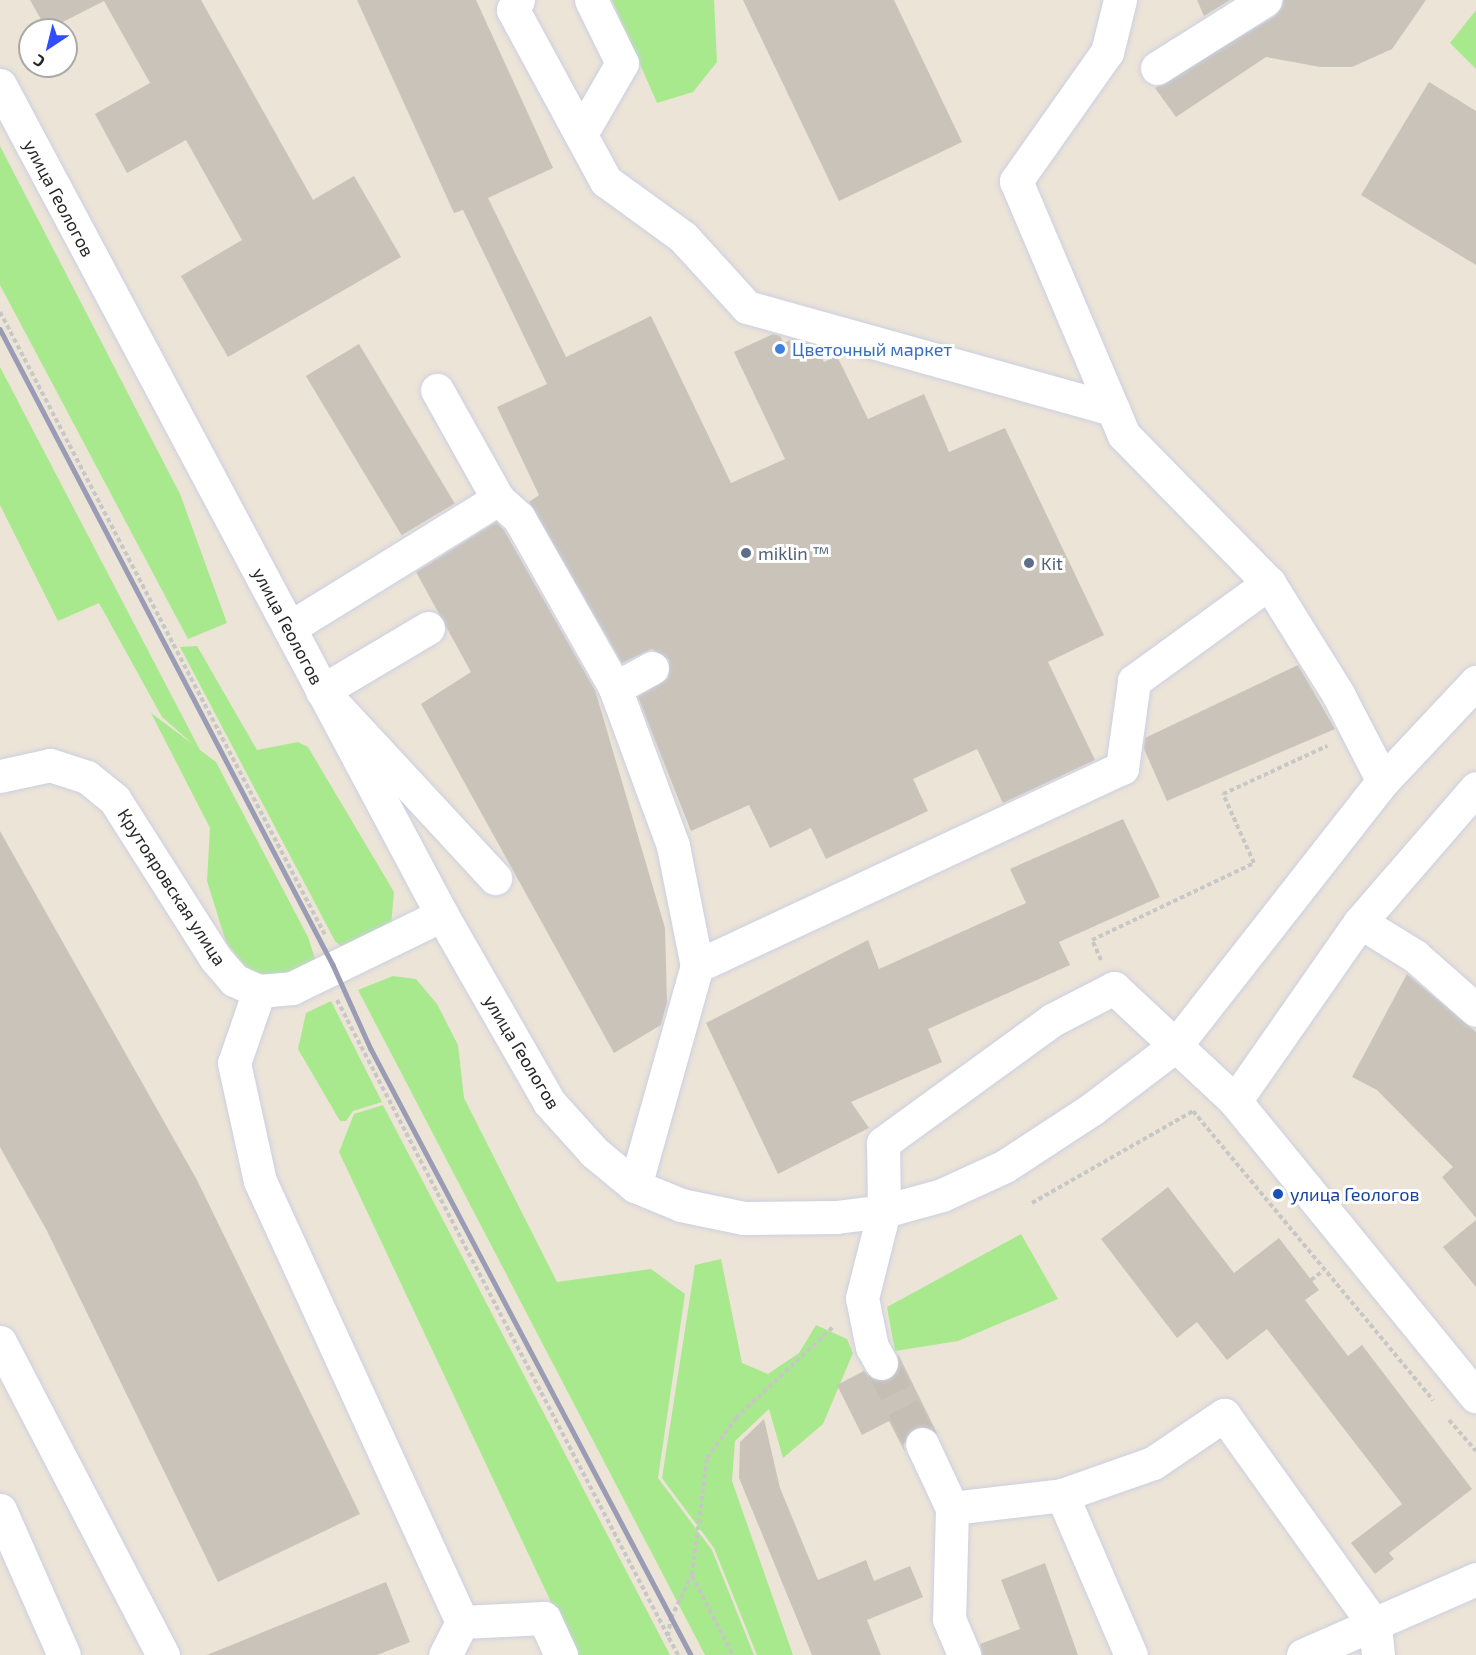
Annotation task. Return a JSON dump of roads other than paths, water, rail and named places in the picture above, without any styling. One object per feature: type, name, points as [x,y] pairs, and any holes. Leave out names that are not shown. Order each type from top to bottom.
[{"type":"street","points":[[518,0],[513,10],[606,181],[683,237],[747,307],[1113,408]]},
{"type":"street","points":[[581,134],[622,63],[591,0]]},
{"type":"street","points":[[1120,0],[1107,52],[1016,181],[1124,435],[1269,584],[1357,731],[1383,781]]},
{"type":"street","points":[[1157,68],[1265,0]]},
{"type":"street","name":"улица Геологов","points":[[0,85],[441,915],[549,1102],[594,1152],[635,1186],[681,1205],[744,1218],[836,1217],[884,1211],[942,1195],[1005,1166],[1092,1109],[1175,1046],[1383,781],[1476,682]]},
{"type":"street","points":[[437,390],[498,499],[519,518],[615,688],[673,846],[697,966],[635,1186]]},
{"type":"street","points":[[289,628],[498,499]]},
{"type":"street","points":[[697,966],[1122,768],[1134,681],[1269,584]]},
{"type":"street","points":[[428,628],[322,692],[495,878]]},
{"type":"street","points":[[615,688],[652,668]]},
{"type":"street","name":"Крутояровская улица","points":[[0,776],[50,765],[87,777],[115,800],[216,959],[234,980],[259,991]]},
{"type":"street","points":[[1236,1101],[1360,922],[1476,788]]},
{"type":"street","points":[[441,915],[292,988],[259,991],[234,1064],[260,1180],[462,1622]]},
{"type":"street","points":[[1360,922],[1415,956],[1476,1010]]},
{"type":"street","points":[[881,1363],[872,1347],[862,1298],[884,1211],[883,1143],[1052,1020],[1114,988],[1236,1101],[1476,1396]]},
{"type":"street","points":[[0,1342],[163,1655]]},
{"type":"street","points":[[952,1508],[1062,1495],[1154,1463],[1224,1415],[1376,1640]]},
{"type":"street","points":[[922,1444],[952,1508],[949,1619],[964,1655]]},
{"type":"street","points":[[1062,1495],[1131,1655]]},
{"type":"street","points":[[0,1510],[64,1655]]},
{"type":"street","points":[[1303,1655],[1376,1640],[1476,1579]]},
{"type":"street","points":[[462,1622],[544,1618],[561,1655]]},
{"type":"street","points":[[445,1655],[462,1622]]},
{"type":"tunnel","points":[[881,1363],[922,1444]]},
{"type":"railway","points":[[0,329],[333,965],[371,1049],[691,1655]]},
{"type":"place","name":"Цветочный маркет","points":[[780,349]]},
{"type":"place","name":"miklin ™","points":[[746,553]]},
{"type":"place","name":"Kit","points":[[1029,563]]},
{"type":"place","name":"улица Геологов","points":[[1278,1194]]}]
